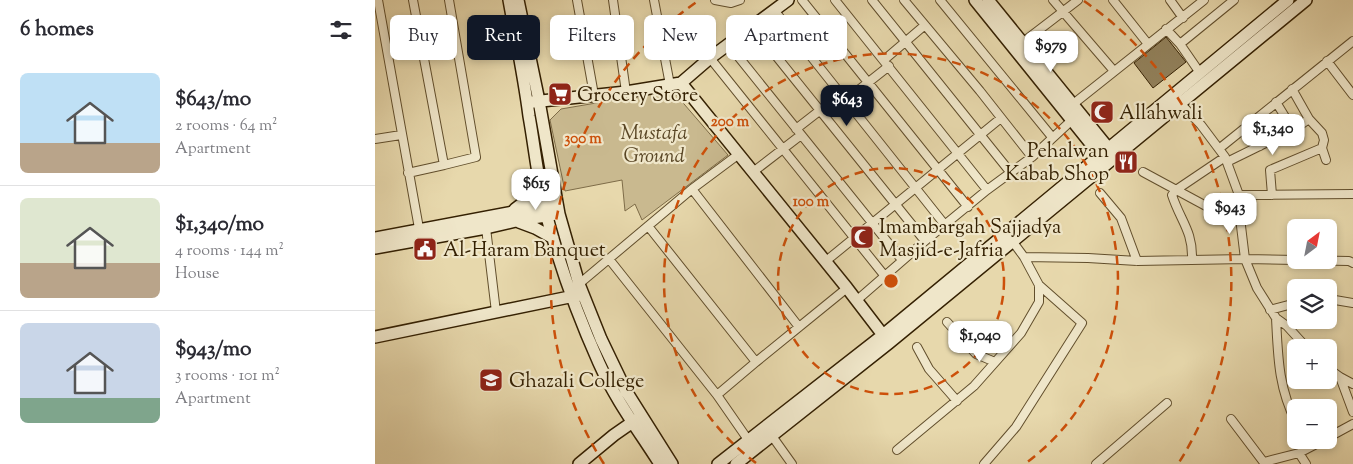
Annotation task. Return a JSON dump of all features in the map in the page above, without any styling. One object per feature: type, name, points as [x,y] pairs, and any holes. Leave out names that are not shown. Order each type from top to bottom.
[{"type":"main road","points":[[509,0],[578,292],[599,364],[615,396],[638,419],[672,464]]},
{"type":"main road","points":[[519,0],[533,102],[540,185],[553,238],[578,292]]},
{"type":"main road","points":[[767,15],[788,0]]},
{"type":"main road","points":[[975,0],[1072,120],[1107,156]]},
{"type":"main road","points":[[988,0],[1072,105],[1107,156]]},
{"type":"main road","points":[[1176,99],[1200,73],[1288,0]]},
{"type":"main road","points":[[736,464],[752,445],[883,335],[1009,236],[1176,99],[1306,0]]},
{"type":"main road","points":[[533,102],[626,92],[675,84],[707,60]]},
{"type":"main road","points":[[675,84],[739,154],[883,335]]},
{"type":"main road","points":[[375,238],[486,228],[512,217],[540,185]]},
{"type":"main road","points":[[375,248],[421,235],[558,209]]},
{"type":"main road","points":[[512,217],[553,238]]},
{"type":"main road","points":[[718,464],[772,436],[889,343],[1009,236]]},
{"type":"main road","points":[[375,337],[496,312],[578,292]]},
{"type":"main road","points":[[579,464],[638,419]]},
{"type":"main road","points":[[638,419],[660,464]]},
{"type":"street","points":[[378,0],[401,136],[421,235]]},
{"type":"street","points":[[413,0],[444,165]]},
{"type":"street","points":[[408,173],[476,157],[449,0]]},
{"type":"street","points":[[577,0],[594,95]]},
{"type":"street","points":[[613,0],[626,92]]},
{"type":"street","points":[[654,0],[675,84]]},
{"type":"street","points":[[715,0],[731,2],[740,0]]},
{"type":"street","points":[[802,0],[968,207]]},
{"type":"street","points":[[835,0],[987,190]]},
{"type":"street","points":[[872,0],[1011,173]]},
{"type":"street","points":[[904,0],[1032,157]]},
{"type":"street","points":[[940,0],[1052,137]]},
{"type":"street","points":[[1053,0],[1114,71]]},
{"type":"street","points":[[1022,43],[1078,0]]},
{"type":"street","points":[[1113,0],[1148,44]]},
{"type":"street","points":[[1170,0],[1183,18]]},
{"type":"street","points":[[1180,44],[1234,0]]},
{"type":"street","points":[[1072,105],[1202,1]]},
{"type":"street","points":[[774,10],[945,225]]},
{"type":"street","points":[[753,172],[783,149],[820,110],[868,82],[925,25]]},
{"type":"street","points":[[1166,29],[1180,44],[1200,73]]},
{"type":"street","points":[[1220,148],[1327,61],[1351,46]]},
{"type":"street","points":[[712,60],[884,276]]},
{"type":"street","points":[[741,60],[902,260]]},
{"type":"street","points":[[780,60],[925,241]]},
{"type":"street","points":[[1327,61],[1353,95]]},
{"type":"street","points":[[1292,89],[1309,118],[1322,133],[1322,148],[1326,160]]},
{"type":"street","points":[[1176,99],[1220,148],[1239,195],[1245,259],[1257,288],[1270,310],[1299,339]]},
{"type":"street","points":[[1276,102],[1293,130]]},
{"type":"street","points":[[825,261],[1001,118]]},
{"type":"street","points":[[1192,259],[1190,235],[1172,195],[1175,190],[1226,160],[1293,130],[1309,118]]},
{"type":"street","points":[[856,301],[902,260],[987,190],[1032,157],[1072,120]]},
{"type":"street","points":[[1247,126],[1260,146]]},
{"type":"street","points":[[375,139],[401,136]]},
{"type":"street","points":[[1272,195],[1270,170],[1322,148]]},
{"type":"street","points":[[578,292],[609,259],[692,189],[739,154]]},
{"type":"street","points":[[1143,172],[1206,206]]},
{"type":"street","points":[[692,189],[799,327]]},
{"type":"street","points":[[1100,193],[1121,218],[1137,261]]},
{"type":"street","points":[[1239,195],[1353,194]]},
{"type":"street","points":[[648,226],[756,362]]},
{"type":"street","points":[[486,228],[496,312]]},
{"type":"street","points":[[984,464],[1016,427],[1081,323],[1039,285],[1024,257],[1009,236]]},
{"type":"street","points":[[1024,257],[1137,261],[1245,259],[1349,261],[1353,263]]},
{"type":"street","points":[[609,259],[717,395],[752,445]]},
{"type":"street","points":[[897,450],[974,386],[1021,333],[1039,302],[1039,285]]},
{"type":"street","points":[[717,395],[847,288]]},
{"type":"street","points":[[1337,300],[1353,303]]},
{"type":"street","points":[[1270,310],[1287,306]]},
{"type":"street","points":[[1276,318],[1280,374],[1287,400]]},
{"type":"street","points":[[947,322],[976,354],[995,362]]},
{"type":"street","points":[[917,347],[929,369],[957,401]]},
{"type":"street","points":[[1337,375],[1353,384]]},
{"type":"street","points":[[1340,377],[1353,412]]},
{"type":"street","points":[[1096,464],[1167,403]]},
{"type":"street","points":[[1231,419],[1265,463],[1299,453],[1304,449]]},
{"type":"street","points":[[1337,433],[1353,424]]},
{"type":"street","points":[[772,436],[793,464]]},
{"type":"street","points":[[1299,453],[1306,464]]},
{"type":"green space","name":"Mustafa Ground","points":[[672,90],[728,155],[642,220],[635,204],[625,211],[622,180],[565,191],[550,120],[561,109]]},
{"type":"building","points":[[1166,37],[1186,62],[1153,88],[1134,63]]},
{"type":"place","name":"Grocery Store","points":[[560,94]]},
{"type":"place","name":"Allahwali","points":[[1102,112]]},
{"type":"place","name":"Pehalwan Kabab Shop","points":[[1126,162]]},
{"type":"place","name":"Imambargah Sajjadya Masjid-e-Jafria","points":[[862,237]]},
{"type":"place","name":"Al-Haram Banquet","points":[[425,249]]},
{"type":"place","name":"Ghazali College","points":[[491,380]]}]
